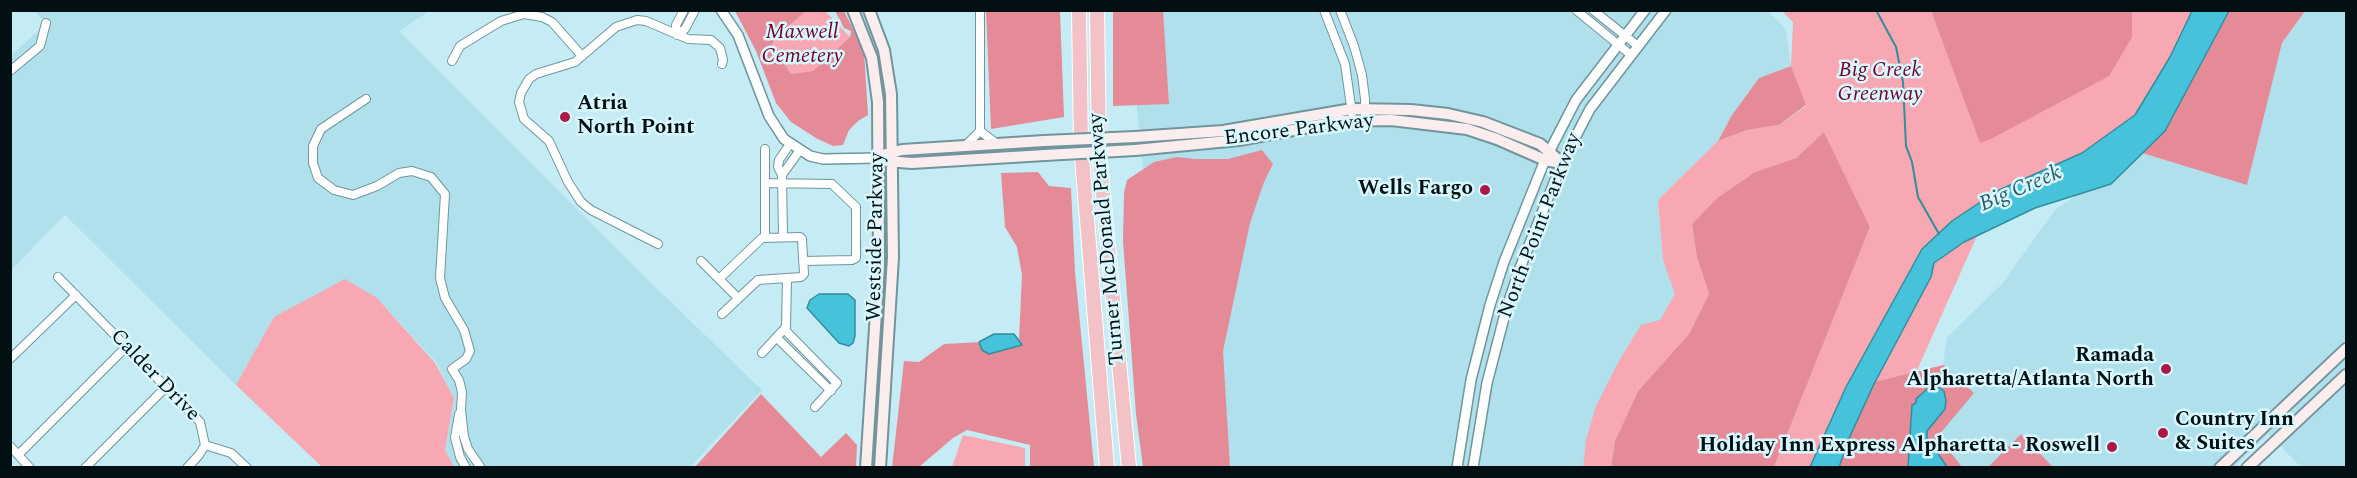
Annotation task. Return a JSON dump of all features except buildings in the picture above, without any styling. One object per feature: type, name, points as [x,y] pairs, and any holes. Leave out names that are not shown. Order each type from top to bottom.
[{"type":"highway","name":"Turner McDonald Parkway","points":[[1079,10],[1081,145],[1107,468]]},
{"type":"highway","name":"Turner McDonald Parkway","points":[[1097,10],[1096,84],[1100,162],[1129,468]]},
{"type":"main road","name":"Westside Parkway","points":[[854,10],[869,47],[876,80],[879,265],[866,468]]},
{"type":"main road","name":"Westside Parkway","points":[[869,10],[881,40],[888,71],[892,129],[893,257],[880,468]]},
{"type":"main road","name":"Encore Parkway","points":[[878,158],[892,163],[912,163],[1135,150],[1239,140],[1352,115],[1365,108],[1411,110],[1465,117],[1540,144],[1547,155]]},
{"type":"main road","name":"Encore Parkway","points":[[892,151],[1223,131],[1352,115],[1365,121],[1414,122],[1467,129],[1547,155],[1562,163]]},
{"type":"main road","points":[[892,129],[903,141],[920,149]]},
{"type":"main road","points":[[892,151],[878,158],[885,173],[886,228],[893,257]]},
{"type":"main road","points":[[893,187],[912,163]]},
{"type":"main road","points":[[2220,468],[2346,349]]},
{"type":"main road","points":[[2247,468],[2346,375]]},
{"type":"main road","points":[[2309,384],[2321,400]]},
{"type":"street","points":[[677,35],[676,25],[684,10]]},
{"type":"street","name":"Encore Parkway","points":[[721,10],[738,35],[769,116],[784,140],[800,150],[823,159],[878,158]]},
{"type":"street","points":[[965,146],[980,131],[980,10]]},
{"type":"street","points":[[1324,10],[1345,64],[1352,115]]},
{"type":"street","points":[[1340,10],[1358,60],[1364,90],[1365,121]]},
{"type":"street","points":[[1576,10],[1631,55]]},
{"type":"street","points":[[1593,10],[1638,46]]},
{"type":"street","name":"North Point Parkway","points":[[1456,468],[1471,380],[1488,313],[1504,262],[1547,155],[1576,100],[1645,10]]},
{"type":"street","name":"North Point Parkway","points":[[1473,468],[1487,383],[1506,310],[1520,268],[1562,163],[1590,109],[1666,10]]},
{"type":"street","points":[[677,35],[685,29],[693,11]]},
{"type":"street","points":[[452,62],[460,46],[501,21],[524,14],[542,16],[552,22],[582,56]]},
{"type":"street","points":[[658,244],[591,210],[581,202],[568,182],[549,141],[532,128],[521,111],[519,102],[521,93],[529,80],[544,70],[575,62],[616,27],[628,21],[646,21],[677,35],[695,40],[711,40],[722,54],[722,64]]},
{"type":"street","points":[[10,71],[40,46],[46,23]]},
{"type":"street","points":[[366,99],[321,129],[313,146],[313,164],[318,178],[334,190],[353,195],[377,186],[399,173],[412,171],[431,177],[445,194],[440,278],[445,298],[464,330],[470,351],[466,359],[452,369],[461,386],[461,410],[466,445],[481,468]]},
{"type":"street","points":[[980,131],[997,144]]},
{"type":"street","points":[[783,237],[782,179],[778,166],[779,160],[790,144]]},
{"type":"street","points":[[765,149],[765,237]]},
{"type":"street","points":[[782,179],[800,150]]},
{"type":"street","points":[[765,183],[782,179],[832,184],[856,209],[856,258],[852,261],[803,261]]},
{"type":"street","points":[[719,279],[765,237],[802,239],[803,276],[759,279],[722,314]]},
{"type":"street","points":[[701,261],[738,298]]},
{"type":"street","name":"Calder Drive","points":[[58,277],[200,422],[205,445],[226,450],[247,468]]},
{"type":"street","points":[[762,353],[785,330],[787,278]]},
{"type":"street","points":[[10,359],[76,295]]},
{"type":"street","points":[[785,330],[836,382],[837,385],[815,407]]},
{"type":"street","points":[[777,338],[831,391]]},
{"type":"street","points":[[18,455],[126,347]]},
{"type":"street","points":[[85,468],[166,387]]},
{"type":"street","points":[[461,410],[455,438],[460,457],[466,468]]},
{"type":"street","points":[[187,468],[205,445]]},
{"type":"street","points":[[10,446],[30,468]]},
{"type":"shaded area","points":[[34,11],[429,11],[399,31],[645,277],[762,390],[690,467],[454,467],[445,450],[454,398],[436,362],[377,298],[274,317],[236,385],[65,215],[11,270],[11,56],[46,23]]},
{"type":"shaded area","points":[[735,11],[806,11],[772,44],[791,74],[813,71],[850,37],[851,31],[844,28],[835,11],[844,11],[864,51],[868,115],[849,130],[843,145],[833,146],[791,122],[776,103],[756,51]]},
{"type":"shaded area","points":[[986,11],[1060,11],[1064,117],[991,129]]},
{"type":"shaded area","points":[[1113,11],[1163,11],[1169,104],[1113,106]]},
{"type":"shaded area","points":[[1137,11],[1768,11],[1786,30],[1791,66],[1759,78],[1732,115],[1718,141],[1658,200],[1663,260],[1676,294],[1660,320],[1591,467],[1173,467],[1137,110]]},
{"type":"shaded area","points":[[1931,11],[2132,11],[2132,37],[2109,76],[1980,143]]},
{"type":"shaded area","points":[[2229,11],[2305,11],[2282,43],[2247,185],[2142,153],[2165,131]]},
{"type":"shaded area","points":[[2305,11],[2346,11],[2346,467],[2301,467],[2268,434],[2234,467],[2053,467],[2021,434],[1988,467],[1962,467],[1937,436],[1974,393],[1943,365],[1947,337],[2002,284],[2055,210],[2138,152],[2247,185],[2282,43]]},
{"type":"shaded area","points":[[1791,66],[1806,105],[1779,125],[1747,130],[1718,141],[1732,115],[1759,78]]},
{"type":"shaded area","points":[[1824,132],[1870,227],[1774,467],[1611,467],[1615,441],[1638,391],[1689,334],[1709,294],[1697,257],[1692,224],[1717,198],[1755,172],[1796,158]]},
{"type":"shaded area","points":[[1262,150],[1273,164],[1264,182],[1250,223],[1223,351],[1230,467],[1143,467],[1136,414],[1123,241],[1124,193],[1127,180],[1154,162],[1177,157],[1228,159]]},
{"type":"shaded area","points":[[1038,172],[1049,186],[1071,188],[1075,272],[1094,467],[1030,467],[1030,445],[967,430],[953,438],[919,467],[892,468],[904,361],[919,362],[944,344],[1019,340],[1022,275],[1017,247],[1005,227],[1001,173]]},
{"type":"shaded area","points":[[1943,365],[1974,393],[1938,436],[1962,467],[1835,468],[1863,385]]},
{"type":"shaded area","points":[[761,394],[821,457],[846,433],[857,445],[856,467],[695,467]]},
{"type":"shaded area","points":[[2021,434],[2053,467],[1988,467]]},
{"type":"green space","name":"Maxwell Cemetery","points":[[806,11],[825,11],[850,37],[813,71],[791,74],[772,44]]},
{"type":"green space","name":"Big Creek Greenway","points":[[1782,11],[1931,11],[1980,142],[1993,138],[2049,107],[2132,37],[2132,11],[2192,11],[2170,57],[2135,115],[2082,153],[1997,191],[1906,395],[1892,467],[1774,467],[1870,227],[1824,132],[1796,158],[1755,172],[1717,198],[1692,224],[1697,257],[1709,294],[1689,334],[1638,391],[1615,441],[1611,467],[1583,468],[1586,440],[1596,406],[1619,361],[1641,325],[1660,320],[1675,294],[1663,260],[1658,200],[1718,141],[1747,130],[1779,125],[1806,106],[1791,66],[1793,22]]},
{"type":"green space","points":[[345,279],[377,298],[435,363],[454,398],[445,450],[454,467],[322,467],[236,385],[274,317]]},
{"type":"green space","points":[[963,435],[1025,448],[1025,467],[952,467]]},
{"type":"water","name":"Big Creek","points":[[2192,11],[2229,11],[2165,131],[2111,184],[2035,208],[1964,242],[1934,263],[1931,277],[1874,384],[1839,467],[1810,467],[1846,387],[1922,249],[1952,221],[1997,191],[2082,153],[2135,115],[2170,57]]},
{"type":"water","points":[[819,294],[848,294],[855,300],[855,336],[853,343],[849,346],[839,343],[807,308],[810,300]]},
{"type":"water","points":[[994,334],[1014,334],[1022,345],[989,354],[982,350],[979,342]]},
{"type":"water","points":[[1938,387],[1944,391],[1945,409],[1927,431],[1927,437],[1947,467],[1908,467],[1912,405],[1927,389]]},
{"type":"waterway","points":[[1876,10],[1896,47],[1903,82],[1906,146],[1912,162],[1918,197],[1939,234]]},
{"type":"place","name":"Atria North Point","points":[[565,117]]},
{"type":"place","name":"Wells Fargo","points":[[1485,190]]},
{"type":"place","name":"Ramada Alpharetta/Atlanta North","points":[[2166,369]]},
{"type":"place","name":"Country Inn & Suites","points":[[2163,433]]},
{"type":"place","name":"Holiday Inn Express Alpharetta - Roswell","points":[[2112,447]]}]
